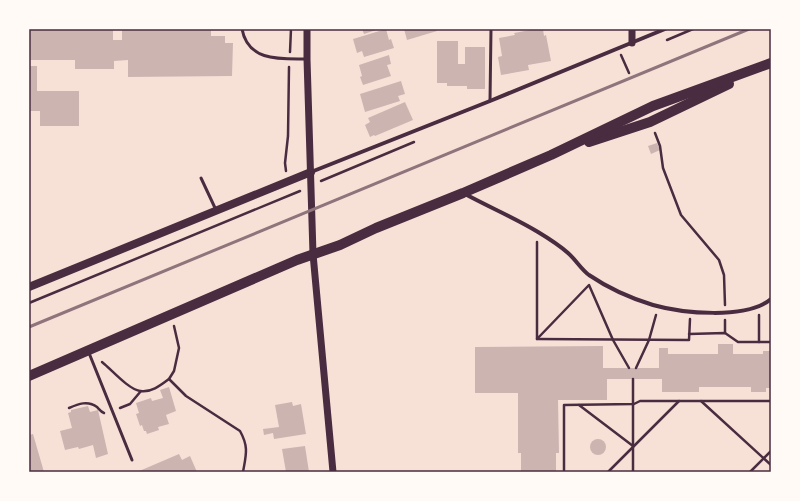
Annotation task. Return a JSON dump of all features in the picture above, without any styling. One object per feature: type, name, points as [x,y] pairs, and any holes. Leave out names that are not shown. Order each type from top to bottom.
[{"type":"main road","points":[[29,376],[88,349],[312,254],[340,245],[376,228],[551,155],[650,122],[771,64]]},
{"type":"main road","points":[[29,287],[311,172]]},
{"type":"street","points":[[308,29],[307,60],[312,254],[333,472]]},
{"type":"street","points":[[632,29],[632,43]]},
{"type":"street","points":[[311,172],[490,101],[665,29]]},
{"type":"street","points":[[463,193],[538,232],[568,253],[588,274],[618,292],[653,305],[697,312],[726,313],[749,310],[771,299]]},
{"type":"lane","points":[[242,29],[247,44],[260,55],[280,59],[307,60]]},
{"type":"lane","points":[[490,101],[491,29]]},
{"type":"lane","points":[[201,178],[216,210]]},
{"type":"lane","points":[[88,349],[132,460]]},
{"type":"path","points":[[290,52],[291,29]]},
{"type":"path","points":[[622,58],[629,73]]},
{"type":"path","points":[[285,163],[288,136],[289,66]]},
{"type":"path","points":[[653,129],[660,146],[664,168],[681,215],[719,260],[724,275],[726,313],[725,333]]},
{"type":"path","points":[[329,178],[334,175]]},
{"type":"path","points":[[29,303],[290,195]]},
{"type":"path","points":[[537,240],[537,339]]},
{"type":"path","points":[[537,339],[589,285],[613,340],[629,368]]},
{"type":"path","points":[[636,368],[649,340],[657,313]]},
{"type":"path","points":[[759,313],[759,342]]},
{"type":"path","points":[[88,349],[131,386],[141,391],[159,387],[169,379],[174,371],[178,348],[171,315]]},
{"type":"path","points":[[537,339],[689,340],[690,318]]},
{"type":"path","points":[[689,334],[725,333],[738,342],[771,342]]},
{"type":"path","points":[[169,379],[186,396],[240,431],[245,441],[247,451],[243,472]]},
{"type":"path","points":[[633,379],[634,472]]},
{"type":"path","points":[[564,472],[564,405],[634,404],[640,401],[771,401]]},
{"type":"path","points":[[608,472],[680,401]]},
{"type":"path","points":[[701,401],[771,465]]},
{"type":"path","points":[[579,405],[634,446]]},
{"type":"path","points":[[750,472],[771,451]]},
{"type":"building","points":[[29,29],[113,29],[113,40],[122,40],[122,29],[211,29],[211,36],[225,36],[225,43],[233,43],[232,76],[128,77],[128,60],[114,61],[114,69],[75,69],[75,60],[29,60]]},
{"type":"building","points":[[362,29],[379,29],[364,34]]},
{"type":"building","points":[[386,29],[389,40],[391,39],[394,48],[364,57],[362,51],[357,53],[353,39]]},
{"type":"building","points":[[404,29],[437,29],[437,31],[407,40]]},
{"type":"building","points":[[543,29],[544,36],[546,35],[551,61],[528,65],[529,70],[501,75],[498,57],[502,56],[499,38],[515,35],[514,33]]},
{"type":"building","points":[[437,41],[458,41],[458,64],[465,64],[465,47],[485,47],[485,89],[467,89],[467,86],[447,86],[447,83],[437,83]]},
{"type":"building","points":[[389,55],[391,64],[387,65],[391,76],[363,85],[360,77],[362,76],[359,65]]},
{"type":"building","points":[[29,66],[37,66],[37,91],[79,91],[79,126],[40,126],[40,111],[29,111]]},
{"type":"building","points":[[401,81],[405,94],[398,96],[400,101],[365,112],[360,94]]},
{"type":"building","points":[[405,102],[413,120],[370,137],[365,125],[370,122],[368,118]]},
{"type":"building","points":[[657,143],[660,150],[651,154],[648,146]]},
{"type":"building","points":[[718,344],[733,344],[733,354],[763,354],[763,351],[771,351],[771,388],[766,388],[766,392],[751,392],[751,387],[699,387],[699,392],[662,392],[662,379],[607,379],[607,400],[558,400],[559,453],[556,453],[556,472],[521,472],[521,453],[518,453],[518,393],[475,393],[475,347],[603,346],[603,368],[659,368],[659,348],[668,348],[668,354],[718,354]]},
{"type":"building","points":[[169,387],[176,411],[166,415],[169,424],[158,427],[159,430],[147,434],[142,425],[140,426],[136,414],[139,413],[136,403],[151,398],[152,401],[163,398],[160,390]]},
{"type":"building","points":[[292,402],[293,406],[301,404],[306,434],[274,439],[273,433],[264,435],[263,429],[279,427],[275,405]]},
{"type":"building","points":[[88,406],[90,412],[98,410],[108,454],[96,458],[93,445],[79,449],[78,447],[65,450],[60,431],[72,428],[68,413],[71,412],[71,410]]},
{"type":"building","points":[[33,434],[44,472],[29,472],[29,435]]},
{"type":"building","points":[[598,439],[605,444],[606,447],[601,454],[598,455],[591,450],[590,447],[595,440]]},
{"type":"building","points":[[305,446],[309,472],[286,472],[282,449]]},
{"type":"building","points":[[179,454],[182,460],[190,456],[197,472],[137,472]]},
{"type":"railway","points":[[29,327],[749,29]]}]
